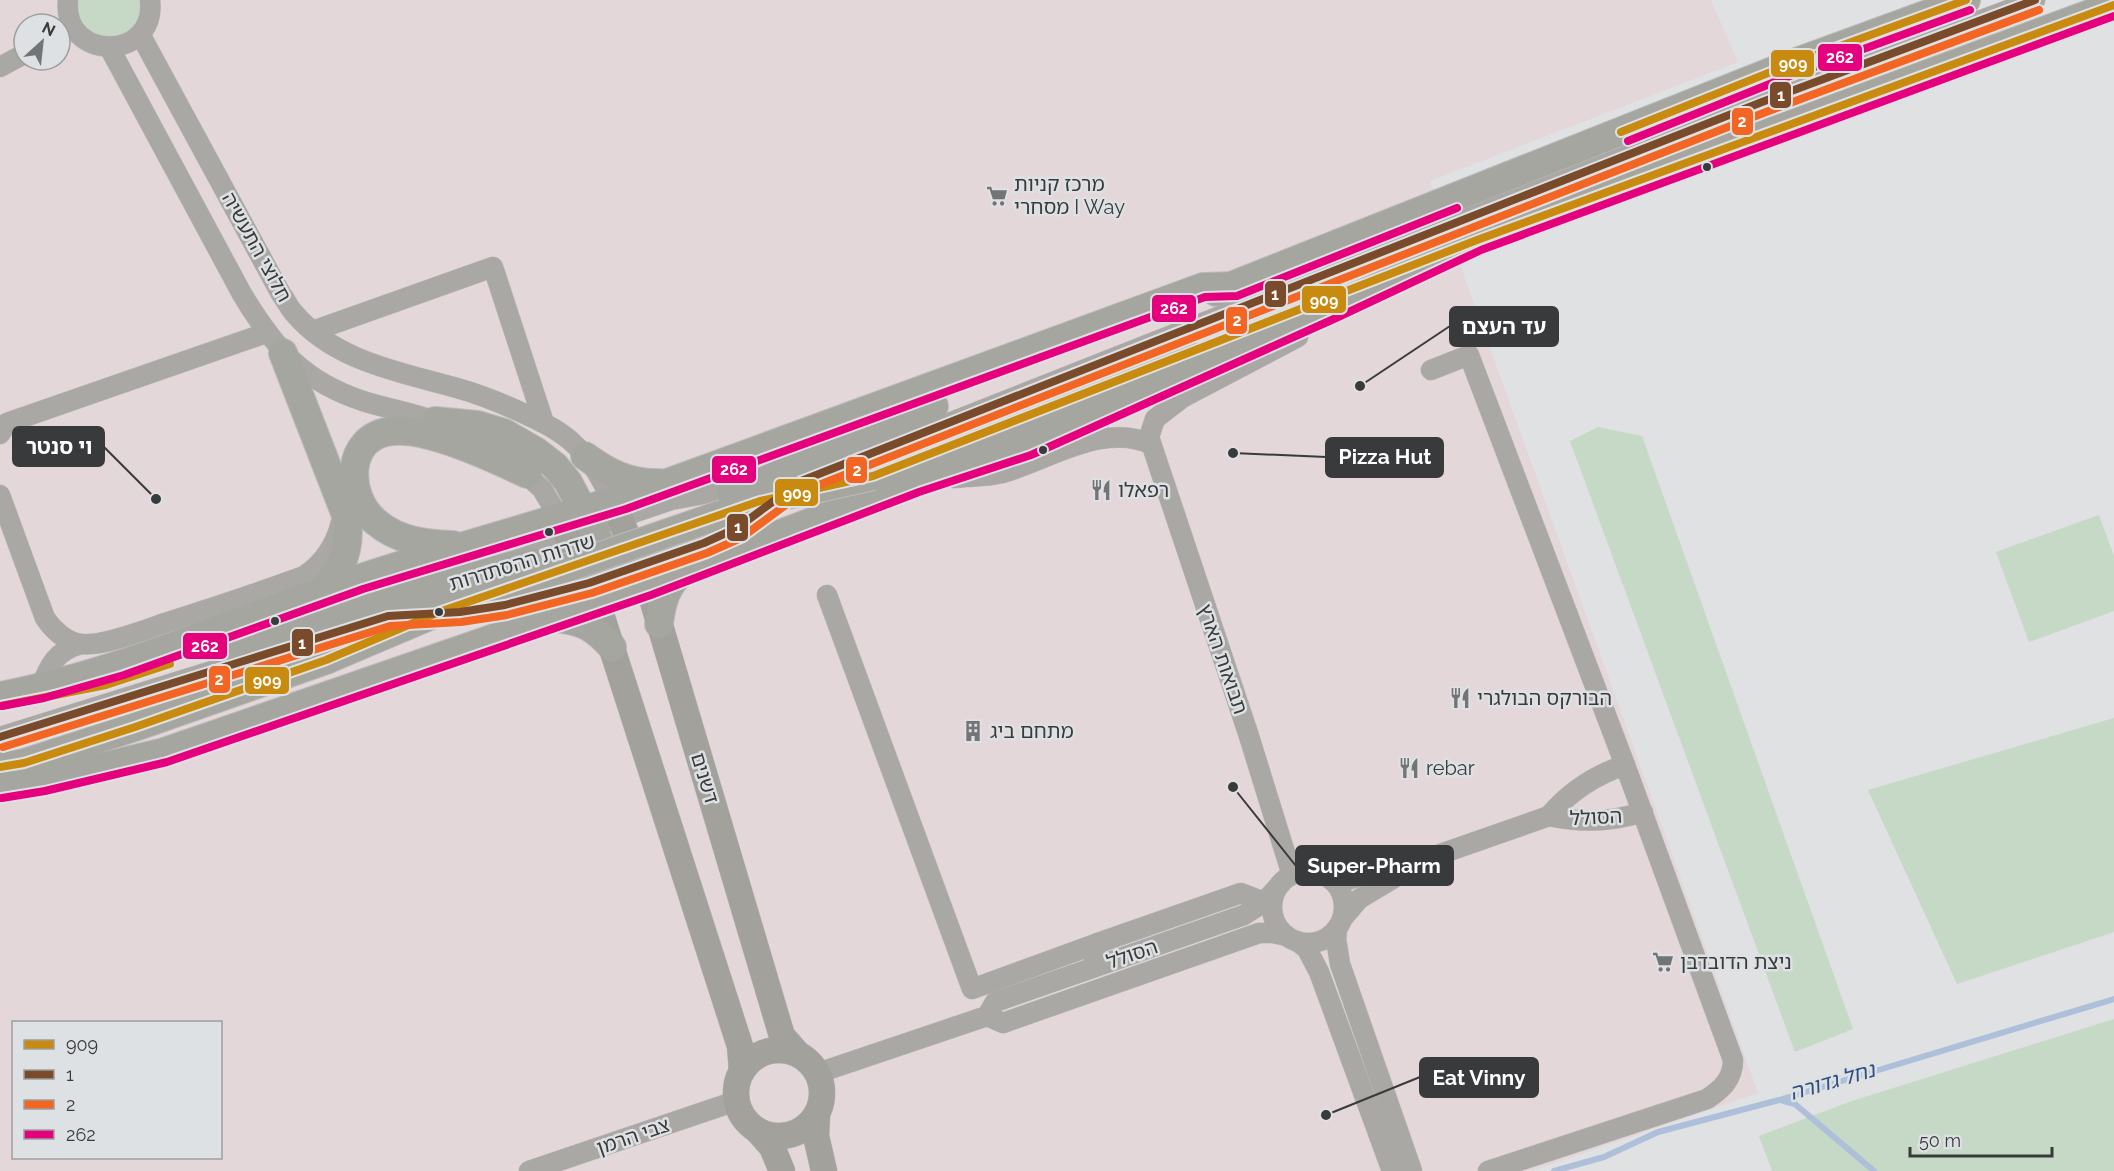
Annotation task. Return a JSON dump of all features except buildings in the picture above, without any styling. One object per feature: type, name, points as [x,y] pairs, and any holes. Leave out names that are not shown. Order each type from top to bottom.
[{"type":"highway","name":"שדרות ההסתדרות","points":[[0,706],[106,685],[315,606],[442,586],[547,556],[758,484],[853,438],[1783,67],[1966,0]]},
{"type":"highway","name":"שדרות ההסתדרות","points":[[0,766],[24,763],[135,727],[326,660],[439,612],[760,501],[873,476],[1477,240],[2114,5]]},
{"type":"highway","points":[[659,624],[663,602],[669,587],[673,580],[683,572],[915,482],[1028,445],[1477,240]]},
{"type":"highway","points":[[0,696],[41,688],[315,606],[470,546],[575,523],[616,509],[670,482],[1203,286],[1233,286]]},
{"type":"highway","points":[[274,343],[343,504],[349,529],[348,546],[336,575],[315,606]]},
{"type":"highway","points":[[435,420],[477,425],[498,431],[516,439],[555,466],[568,482],[575,523],[635,574]]},
{"type":"highway","points":[[470,546],[412,541],[376,523],[362,507],[357,493],[354,470],[361,447],[378,434],[402,431],[458,445],[496,459],[527,474]]},
{"type":"highway","points":[[585,456],[623,478],[644,483],[670,482]]},
{"type":"highway","points":[[0,788],[44,781],[164,752],[550,618],[593,592],[635,574],[683,572]]},
{"type":"highway","points":[[550,618],[569,620],[592,628],[612,647]]},
{"type":"main road","name":"דשנים","points":[[616,509],[635,574],[659,624],[782,1036],[796,1053]]},
{"type":"main road","points":[[575,523],[593,592],[741,1046],[741,1071],[736,1101],[748,1123],[772,1147],[782,1171]]},
{"type":"main road","points":[[741,1071],[754,1057],[783,1050],[796,1053],[809,1061],[818,1072],[821,1081],[823,1098],[817,1115],[816,1136],[824,1171]]},
{"type":"main road","points":[[758,1131],[770,1136],[793,1135],[803,1130],[817,1115]]},
{"type":"street","points":[[72,34],[89,42],[110,47],[126,44],[140,34],[150,14],[150,0]]},
{"type":"street","points":[[635,574],[737,528],[801,481],[1761,102],[2035,0]]},
{"type":"street","name":"חלוצי התעשיה","points":[[140,34],[294,313],[313,331],[365,362],[491,399],[544,423],[568,439],[585,456],[597,472],[616,509]]},
{"type":"street","name":"חלוצי התעשיה","points":[[110,47],[242,294],[274,343],[308,374],[360,400],[435,420],[481,442],[527,474],[575,523]]},
{"type":"street","points":[[313,331],[493,267],[544,423]]},
{"type":"street","points":[[915,482],[1007,472],[1101,439],[1126,437],[1151,444],[1149,436],[1152,426],[1160,414],[1182,398],[1298,337],[1332,308]]},
{"type":"street","points":[[0,434],[7,423],[274,343]]},
{"type":"street","points":[[1431,370],[1469,355],[1625,765]]},
{"type":"street","name":"תבואות הארץ","points":[[1151,444],[1248,734],[1292,875]]},
{"type":"street","points":[[616,509],[720,489],[801,481]]},
{"type":"street","points":[[0,495],[45,618],[53,630],[81,644]]},
{"type":"street","points":[[41,688],[46,673],[65,649],[139,632],[304,576],[315,569],[329,552],[340,529],[343,504]]},
{"type":"street","points":[[0,737],[388,616],[452,577],[575,523]]},
{"type":"street","points":[[388,616],[460,612],[593,592]]},
{"type":"street","points":[[827,595],[972,989],[1241,893],[1270,895]]},
{"type":"street","points":[[0,796],[50,787],[169,757],[309,703]]},
{"type":"street","name":"הסולל","points":[[1331,880],[1341,882],[1402,863],[1412,864],[1549,816],[1559,804],[1584,783],[1604,772],[1625,765],[1643,812],[1620,819],[1601,820],[1565,820],[1549,816]]},
{"type":"street","points":[[1488,1171],[1707,1099],[1728,1082],[1733,1071],[1733,1060],[1643,812]]},
{"type":"street","name":"הסולל","points":[[1339,923],[1359,900],[1404,872],[1412,864]]},
{"type":"street","points":[[1392,1171],[1319,972],[1307,949],[1279,928],[1274,918],[1270,895],[1283,880],[1292,875],[1312,871],[1331,880],[1342,898],[1344,908],[1336,939],[1340,964],[1412,1171]]},
{"type":"street","name":"הסולל","points":[[987,1016],[994,1002],[1244,915],[1270,895]]},
{"type":"street","points":[[1292,939],[1309,943],[1320,941],[1329,936],[1339,923]]},
{"type":"street","name":"הסולל","points":[[818,1072],[987,1016],[1003,1023],[1259,933],[1273,933],[1292,939]]},
{"type":"street","points":[[1089,969],[1098,943]]},
{"type":"street","name":"צבי הרמן","points":[[529,1171],[736,1101]]},
{"type":"shaded area","points":[[0,0],[1711,0],[1738,62],[1430,181],[1758,1093],[1532,1171],[0,1171]]},
{"type":"green space","points":[[78,0],[143,0],[137,25],[122,36],[112,38],[94,34],[87,28],[78,11]]},
{"type":"green space","points":[[1598,427],[1642,436],[1853,1029],[1795,1052],[1570,441]]},
{"type":"green space","points":[[2099,515],[2114,556],[2114,611],[2029,642],[1996,552]]},
{"type":"green space","points":[[2114,718],[2114,932],[1957,984],[1868,790]]},
{"type":"green space","points":[[2114,1019],[2114,1171],[1772,1171],[1759,1136],[1852,1101]]},
{"type":"waterway","name":"נחל גדורה","points":[[1554,1171],[1604,1157],[1658,1132],[1779,1100],[2114,999]]},
{"type":"waterway","points":[[1780,1100],[1795,1104],[1874,1171]]},
{"type":"transit line","name":"909","points":[[1621,132],[1783,67],[1966,0]]},
{"type":"transit line","name":"1","points":[[0,737],[388,616],[460,612],[505,605],[589,583],[704,543],[737,528],[801,481],[1762,102],[2035,0]]},
{"type":"transit line","name":"909","points":[[0,767],[24,763],[135,727],[326,660],[439,612],[760,501],[873,476],[1477,240],[2114,5]]},
{"type":"transit line","name":"262","points":[[1628,141],[1787,77],[1970,10]]},
{"type":"transit line","name":"2","points":[[3,747],[390,626],[461,622],[507,615],[592,593],[707,553],[741,538],[806,490],[1766,112],[2039,10]]},
{"type":"transit line","name":"262","points":[[2,798],[45,791],[167,762],[651,595],[919,492],[1031,455],[1481,250],[2114,16]]},
{"type":"transit line","name":"262","points":[[2,706],[44,698],[124,675],[363,589],[626,509],[1205,297],[1237,296],[1457,208]]},
{"type":"transit line","name":"909","points":[[0,706],[106,685],[170,664]]},
{"type":"place","name":"מרכז קניות מסחרי I Way","points":[[997,196]]},
{"type":"place","name":"עד העצם","points":[[1360,386]]},
{"type":"place","name":"Pizza Hut","points":[[1233,453]]},
{"type":"place","name":"רפאלו","points":[[1101,490]]},
{"type":"place","name":"וי סנטר","points":[[156,499]]},
{"type":"place","name":"הבורקס הבולגרי","points":[[1460,698]]},
{"type":"place","name":"מתחם ביג","points":[[973,731]]},
{"type":"place","name":"rebar","points":[[1409,768]]},
{"type":"place","name":"Super-Pharm","points":[[1233,787]]},
{"type":"place","name":"ניצת הדובדבן","points":[[1663,962]]},
{"type":"place","name":"Eat Vinny","points":[[1326,1115]]}]
